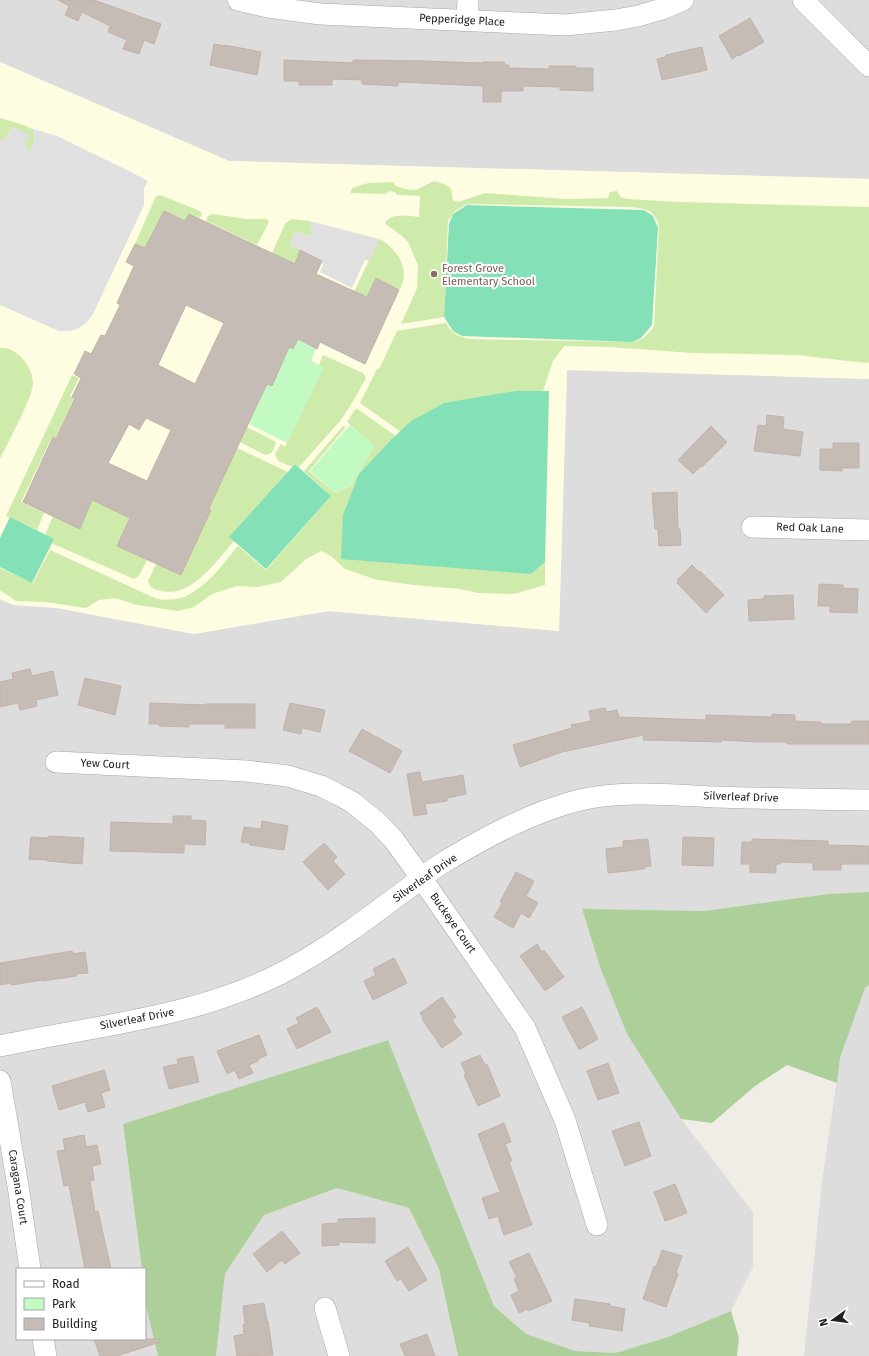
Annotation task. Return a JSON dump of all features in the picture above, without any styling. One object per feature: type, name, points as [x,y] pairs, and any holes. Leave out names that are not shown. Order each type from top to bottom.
[{"type":"street","name":"Pepperidge Place","points":[[238,0],[268,7],[321,14],[467,10],[565,25],[616,20],[638,16],[662,9],[683,0]]},
{"type":"street","points":[[803,0],[869,66]]},
{"type":"street","name":"Red Oak Lane","points":[[752,527],[869,530]]},
{"type":"street","name":"Yew Court","points":[[56,762],[155,767]]},
{"type":"street","name":"Buckeye Court","points":[[155,767],[246,771],[288,776],[321,786],[352,802],[378,823],[394,840],[422,879],[525,1028],[565,1120],[597,1225]]},
{"type":"street","name":"Silverleaf Drive","points":[[0,1046],[45,1036],[157,1016],[229,996],[290,968],[321,950],[354,928],[439,865],[519,822],[580,800],[608,795],[648,794],[743,798],[869,800]]},
{"type":"street","name":"Caragana Court","points":[[0,1081],[18,1186],[30,1268]]},
{"type":"street","points":[[325,1308],[339,1356]]},
{"type":"street","points":[[43,1340],[46,1356]]},
{"type":"shaded area","points":[[0,0],[869,0],[869,179],[229,161],[0,62]]},
{"type":"shaded area","name":"Forest Grove Elementary School","points":[[0,62],[229,161],[869,179],[869,379],[567,370],[559,631],[328,611],[194,634],[57,608],[14,605],[0,599]]},
{"type":"shaded area","points":[[14,127],[30,135],[25,145],[27,150],[31,149],[35,139],[34,133],[30,128],[57,136],[148,181],[144,188],[144,205],[93,314],[86,323],[79,328],[70,331],[59,331],[0,305],[0,140],[5,139]]},
{"type":"shaded area","points":[[310,221],[379,239],[369,261],[365,260],[352,288],[320,272],[323,265],[322,261],[290,245],[295,231],[308,236],[311,234]]},
{"type":"shaded area","points":[[567,370],[869,379],[869,892],[828,894],[705,911],[582,910],[600,967],[627,1034],[681,1119],[753,1212],[753,1267],[731,1311],[665,1338],[615,1353],[575,1351],[526,1334],[494,1306],[388,1040],[123,1124],[142,1268],[16,1268],[16,1340],[146,1340],[146,1300],[158,1356],[0,1356],[0,599],[14,605],[57,608],[194,634],[328,611],[559,631]]},
{"type":"shaded area","points":[[869,985],[869,1356],[804,1356],[822,1183],[840,1058],[865,988]]},
{"type":"shaded area","points":[[337,1188],[409,1208],[439,1269],[458,1356],[216,1356],[225,1274],[264,1215]]},
{"type":"green space","points":[[0,118],[24,125],[33,130],[35,139],[31,149],[27,150],[25,145],[11,129],[5,139],[0,140]]},
{"type":"green space","points":[[434,181],[451,188],[453,200],[458,202],[485,193],[566,199],[608,198],[610,192],[617,191],[621,197],[627,199],[679,202],[869,207],[869,362],[866,363],[797,355],[692,353],[609,347],[564,346],[553,361],[543,391],[515,391],[411,421],[401,432],[360,403],[377,369],[379,369],[397,331],[446,323],[450,330],[455,334],[469,339],[633,342],[640,340],[650,332],[654,326],[659,226],[655,216],[649,211],[641,208],[630,207],[467,204],[455,211],[448,221],[444,317],[401,324],[417,288],[418,265],[408,242],[385,224],[389,218],[397,216],[419,217],[420,196],[398,195],[395,192],[388,191],[387,194],[350,193],[352,188],[368,183],[393,182],[396,186],[416,190]]},
{"type":"green space","points":[[160,195],[200,211],[202,214],[200,218],[189,214],[185,221],[164,211],[145,248],[135,244],[156,196]]},
{"type":"green space","points":[[467,205],[644,210],[653,216],[658,228],[652,325],[641,338],[632,342],[462,336],[453,331],[444,317],[449,224],[453,214]]},
{"type":"green space","points":[[213,214],[246,219],[267,219],[269,222],[257,245],[206,221],[208,216]]},
{"type":"green space","points":[[292,219],[310,221],[311,229],[311,234],[308,236],[295,231],[290,245],[300,250],[295,264],[272,253],[285,224]]},
{"type":"green space","points":[[379,239],[392,248],[401,261],[404,276],[403,283],[399,290],[376,278],[341,352],[334,346],[354,292]]},
{"type":"green space","points":[[298,339],[316,349],[311,361],[324,367],[287,443],[249,424],[267,384],[271,386],[289,347],[293,349]]},
{"type":"green space","points":[[0,348],[6,348],[14,351],[22,358],[29,367],[33,378],[33,383],[25,408],[0,459]]},
{"type":"green space","points":[[323,355],[363,373],[366,378],[340,421],[299,467],[295,464],[292,467],[278,461],[275,454],[281,444],[285,447],[287,443],[323,367],[319,365]]},
{"type":"green space","points":[[72,375],[79,378],[70,396],[74,398],[56,438],[52,437],[21,502],[44,513],[37,530],[6,516]]},
{"type":"green space","points":[[515,391],[549,391],[545,562],[531,574],[341,559],[343,515],[359,474],[391,440],[411,421],[444,403]]},
{"type":"green space","points":[[356,408],[396,436],[359,474],[531,574],[545,562],[545,585],[514,594],[478,593],[460,589],[377,580],[345,569],[331,556],[321,551],[306,559],[281,582],[258,587],[237,586],[212,594],[194,607],[178,611],[137,605],[115,598],[99,600],[86,608],[45,602],[16,601],[0,590],[0,568],[33,583],[50,550],[157,599],[181,598],[198,589],[213,576],[238,546],[266,570],[331,496],[304,471],[343,426],[346,427],[309,471],[335,493],[351,486],[374,446],[347,422]]},
{"type":"green space","points":[[350,425],[374,446],[351,486],[335,493],[310,471]]},
{"type":"green space","points":[[247,427],[276,442],[274,449],[270,454],[265,455],[240,442]]},
{"type":"green space","points":[[237,448],[288,472],[230,537],[234,541],[211,567],[193,584],[173,592],[159,591],[153,588],[148,581],[156,564],[181,575],[211,510],[209,508]]},
{"type":"green space","points":[[295,464],[331,496],[266,569],[229,537]]},
{"type":"green space","points":[[92,500],[130,518],[117,546],[147,560],[139,576],[134,579],[51,543],[53,539],[45,535],[53,516],[80,529]]},
{"type":"green space","points":[[10,517],[54,539],[32,583],[0,567],[0,538]]},
{"type":"green space","points":[[869,892],[869,985],[865,988],[840,1058],[837,1083],[787,1065],[755,1086],[712,1123],[681,1119],[627,1034],[600,967],[582,909],[705,911],[828,894]]},
{"type":"green space","points":[[388,1040],[494,1306],[526,1334],[575,1351],[615,1353],[665,1338],[731,1311],[739,1338],[737,1356],[458,1356],[439,1269],[409,1208],[337,1188],[264,1215],[225,1274],[216,1356],[158,1356],[146,1306],[146,1268],[142,1268],[123,1124]]},
{"type":"building","points":[[58,0],[94,0],[161,24],[154,44],[144,40],[139,54],[123,49],[127,40],[108,32],[110,26],[82,12],[78,21],[65,15],[69,6]]},
{"type":"building","points":[[750,18],[764,42],[732,59],[719,36]]},
{"type":"building","points":[[214,44],[261,52],[257,75],[210,65]]},
{"type":"building","points":[[702,47],[707,70],[662,80],[657,59],[666,57],[666,55]]},
{"type":"building","points":[[284,60],[353,63],[353,60],[483,63],[504,62],[505,65],[509,65],[509,68],[549,69],[549,66],[576,66],[576,68],[593,68],[593,91],[560,90],[560,87],[523,86],[523,91],[501,91],[501,102],[483,102],[483,86],[398,82],[398,86],[362,84],[362,80],[332,79],[332,85],[299,85],[299,81],[284,81]]},
{"type":"building","points":[[164,211],[185,221],[189,214],[295,264],[300,250],[322,261],[316,274],[367,297],[376,278],[399,290],[365,364],[320,342],[317,349],[298,339],[293,349],[289,347],[272,386],[267,384],[209,508],[211,510],[181,575],[117,546],[130,518],[92,500],[80,529],[23,502],[53,437],[56,439],[75,398],[72,397],[81,378],[74,374],[85,351],[91,354],[101,335],[105,336],[120,305],[117,303],[134,266],[126,262],[135,244],[145,248]],"holes":[[[186,305],[224,323],[195,384],[158,365]],[[146,418],[171,430],[147,481],[108,463],[129,424],[139,430]]]},
{"type":"building","points":[[767,415],[784,417],[783,429],[803,432],[800,456],[754,451],[758,425],[766,426]]},
{"type":"building","points":[[711,426],[727,442],[693,474],[678,460]]},
{"type":"building","points":[[833,443],[859,443],[859,468],[842,468],[842,471],[820,470],[820,449],[833,449]]},
{"type":"building","points":[[677,492],[678,529],[680,529],[681,545],[659,546],[658,529],[655,529],[652,493]]},
{"type":"building","points":[[692,565],[724,595],[706,613],[677,583],[677,580]]},
{"type":"building","points":[[819,584],[843,585],[843,588],[858,589],[857,613],[830,612],[830,606],[818,606]]},
{"type":"building","points":[[793,595],[794,619],[749,621],[748,600],[764,599],[764,596]]},
{"type":"building","points":[[30,669],[32,676],[53,671],[58,695],[36,700],[37,706],[20,710],[18,703],[0,707],[0,682],[13,679],[12,673]]},
{"type":"building","points":[[85,678],[121,686],[115,715],[78,705]]},
{"type":"building","points":[[150,703],[205,705],[255,704],[255,728],[225,728],[225,724],[189,724],[189,727],[159,726],[159,724],[149,724]]},
{"type":"building","points":[[290,703],[325,710],[320,732],[302,728],[301,734],[283,730]]},
{"type":"building","points":[[605,708],[606,712],[617,710],[619,717],[706,720],[706,715],[772,717],[772,714],[795,715],[795,721],[821,722],[821,724],[851,724],[852,721],[869,721],[869,744],[787,744],[787,742],[721,740],[721,742],[643,740],[643,735],[562,752],[520,767],[513,745],[572,728],[571,725],[591,721],[589,711]]},
{"type":"building","points":[[362,729],[402,751],[390,773],[349,751]]},
{"type":"building","points":[[420,772],[422,782],[463,775],[466,794],[447,798],[447,801],[425,804],[427,814],[414,816],[407,774]]},
{"type":"building","points":[[173,816],[191,816],[191,820],[206,821],[205,845],[184,844],[184,853],[110,851],[111,822],[173,824]]},
{"type":"building","points":[[262,821],[288,826],[284,850],[250,845],[250,843],[241,842],[244,827],[261,829]]},
{"type":"building","points":[[49,836],[84,838],[82,864],[29,859],[31,837],[48,838]]},
{"type":"building","points":[[683,837],[714,838],[713,866],[682,865]]},
{"type":"building","points":[[648,839],[651,866],[644,867],[645,869],[608,873],[606,849],[623,847],[623,841]]},
{"type":"building","points":[[752,839],[828,841],[828,845],[869,846],[869,864],[841,864],[841,870],[813,870],[813,863],[781,862],[780,864],[776,864],[776,873],[750,872],[750,864],[741,864],[742,842],[752,842]]},
{"type":"building","points":[[324,843],[337,857],[333,861],[345,874],[328,890],[303,862]]},
{"type":"building","points":[[516,872],[534,881],[526,896],[538,903],[529,918],[521,913],[513,928],[494,917]]},
{"type":"building","points":[[537,944],[542,952],[544,950],[564,977],[545,991],[520,956]]},
{"type":"building","points":[[72,951],[73,954],[85,952],[88,973],[43,981],[0,985],[0,963]]},
{"type":"building","points":[[394,958],[407,983],[373,1000],[364,981],[376,975],[373,969]]},
{"type":"building","points":[[442,997],[456,1017],[452,1020],[462,1034],[442,1048],[422,1019],[423,1018],[420,1013]]},
{"type":"building","points":[[317,1007],[331,1032],[297,1049],[287,1029],[299,1023],[296,1018]]},
{"type":"building","points":[[582,1007],[598,1039],[579,1050],[562,1017]]},
{"type":"building","points":[[259,1035],[267,1055],[249,1065],[253,1073],[239,1079],[235,1070],[227,1074],[217,1051]]},
{"type":"building","points":[[480,1055],[485,1065],[487,1064],[500,1096],[478,1106],[464,1075],[466,1074],[461,1063]]},
{"type":"building","points":[[193,1056],[199,1082],[169,1089],[163,1067],[178,1064],[177,1059]]},
{"type":"building","points":[[608,1063],[619,1093],[598,1100],[587,1071]]},
{"type":"building","points":[[104,1070],[110,1090],[101,1093],[105,1107],[88,1112],[85,1102],[59,1110],[52,1086]]},
{"type":"building","points":[[639,1122],[651,1156],[625,1166],[612,1131]]},
{"type":"building","points":[[504,1123],[511,1142],[505,1144],[512,1161],[509,1162],[532,1225],[504,1235],[498,1216],[489,1219],[482,1198],[500,1192],[478,1134]]},
{"type":"building","points":[[84,1135],[86,1147],[97,1145],[101,1164],[92,1166],[94,1180],[90,1181],[95,1212],[98,1211],[111,1268],[85,1268],[69,1185],[64,1186],[57,1151],[65,1150],[63,1139]]},
{"type":"building","points":[[675,1184],[687,1213],[665,1221],[654,1192]]},
{"type":"building","points":[[375,1218],[375,1243],[339,1242],[339,1245],[322,1246],[322,1224],[338,1223],[338,1219]]},
{"type":"building","points":[[282,1231],[300,1253],[285,1264],[282,1260],[267,1272],[253,1254]]},
{"type":"building","points":[[408,1247],[427,1280],[409,1291],[401,1279],[397,1281],[385,1261]]},
{"type":"building","points":[[662,1250],[682,1256],[676,1273],[678,1274],[666,1307],[643,1299],[654,1266],[656,1267]]},
{"type":"building","points":[[529,1253],[552,1301],[519,1313],[511,1295],[519,1291],[514,1279],[517,1278],[509,1262]]},
{"type":"building","points":[[575,1299],[610,1304],[610,1306],[625,1309],[622,1331],[589,1326],[590,1323],[572,1320]]},
{"type":"building","points":[[264,1303],[273,1355],[237,1356],[234,1336],[244,1334],[243,1325],[245,1324],[243,1306]]},
{"type":"building","points":[[427,1334],[435,1356],[405,1356],[400,1344]]},
{"type":"building","points":[[160,1339],[160,1342],[117,1356],[100,1356],[94,1340]]},
{"type":"place","name":"Forest Grove Elementary School","points":[[434,274]]}]
